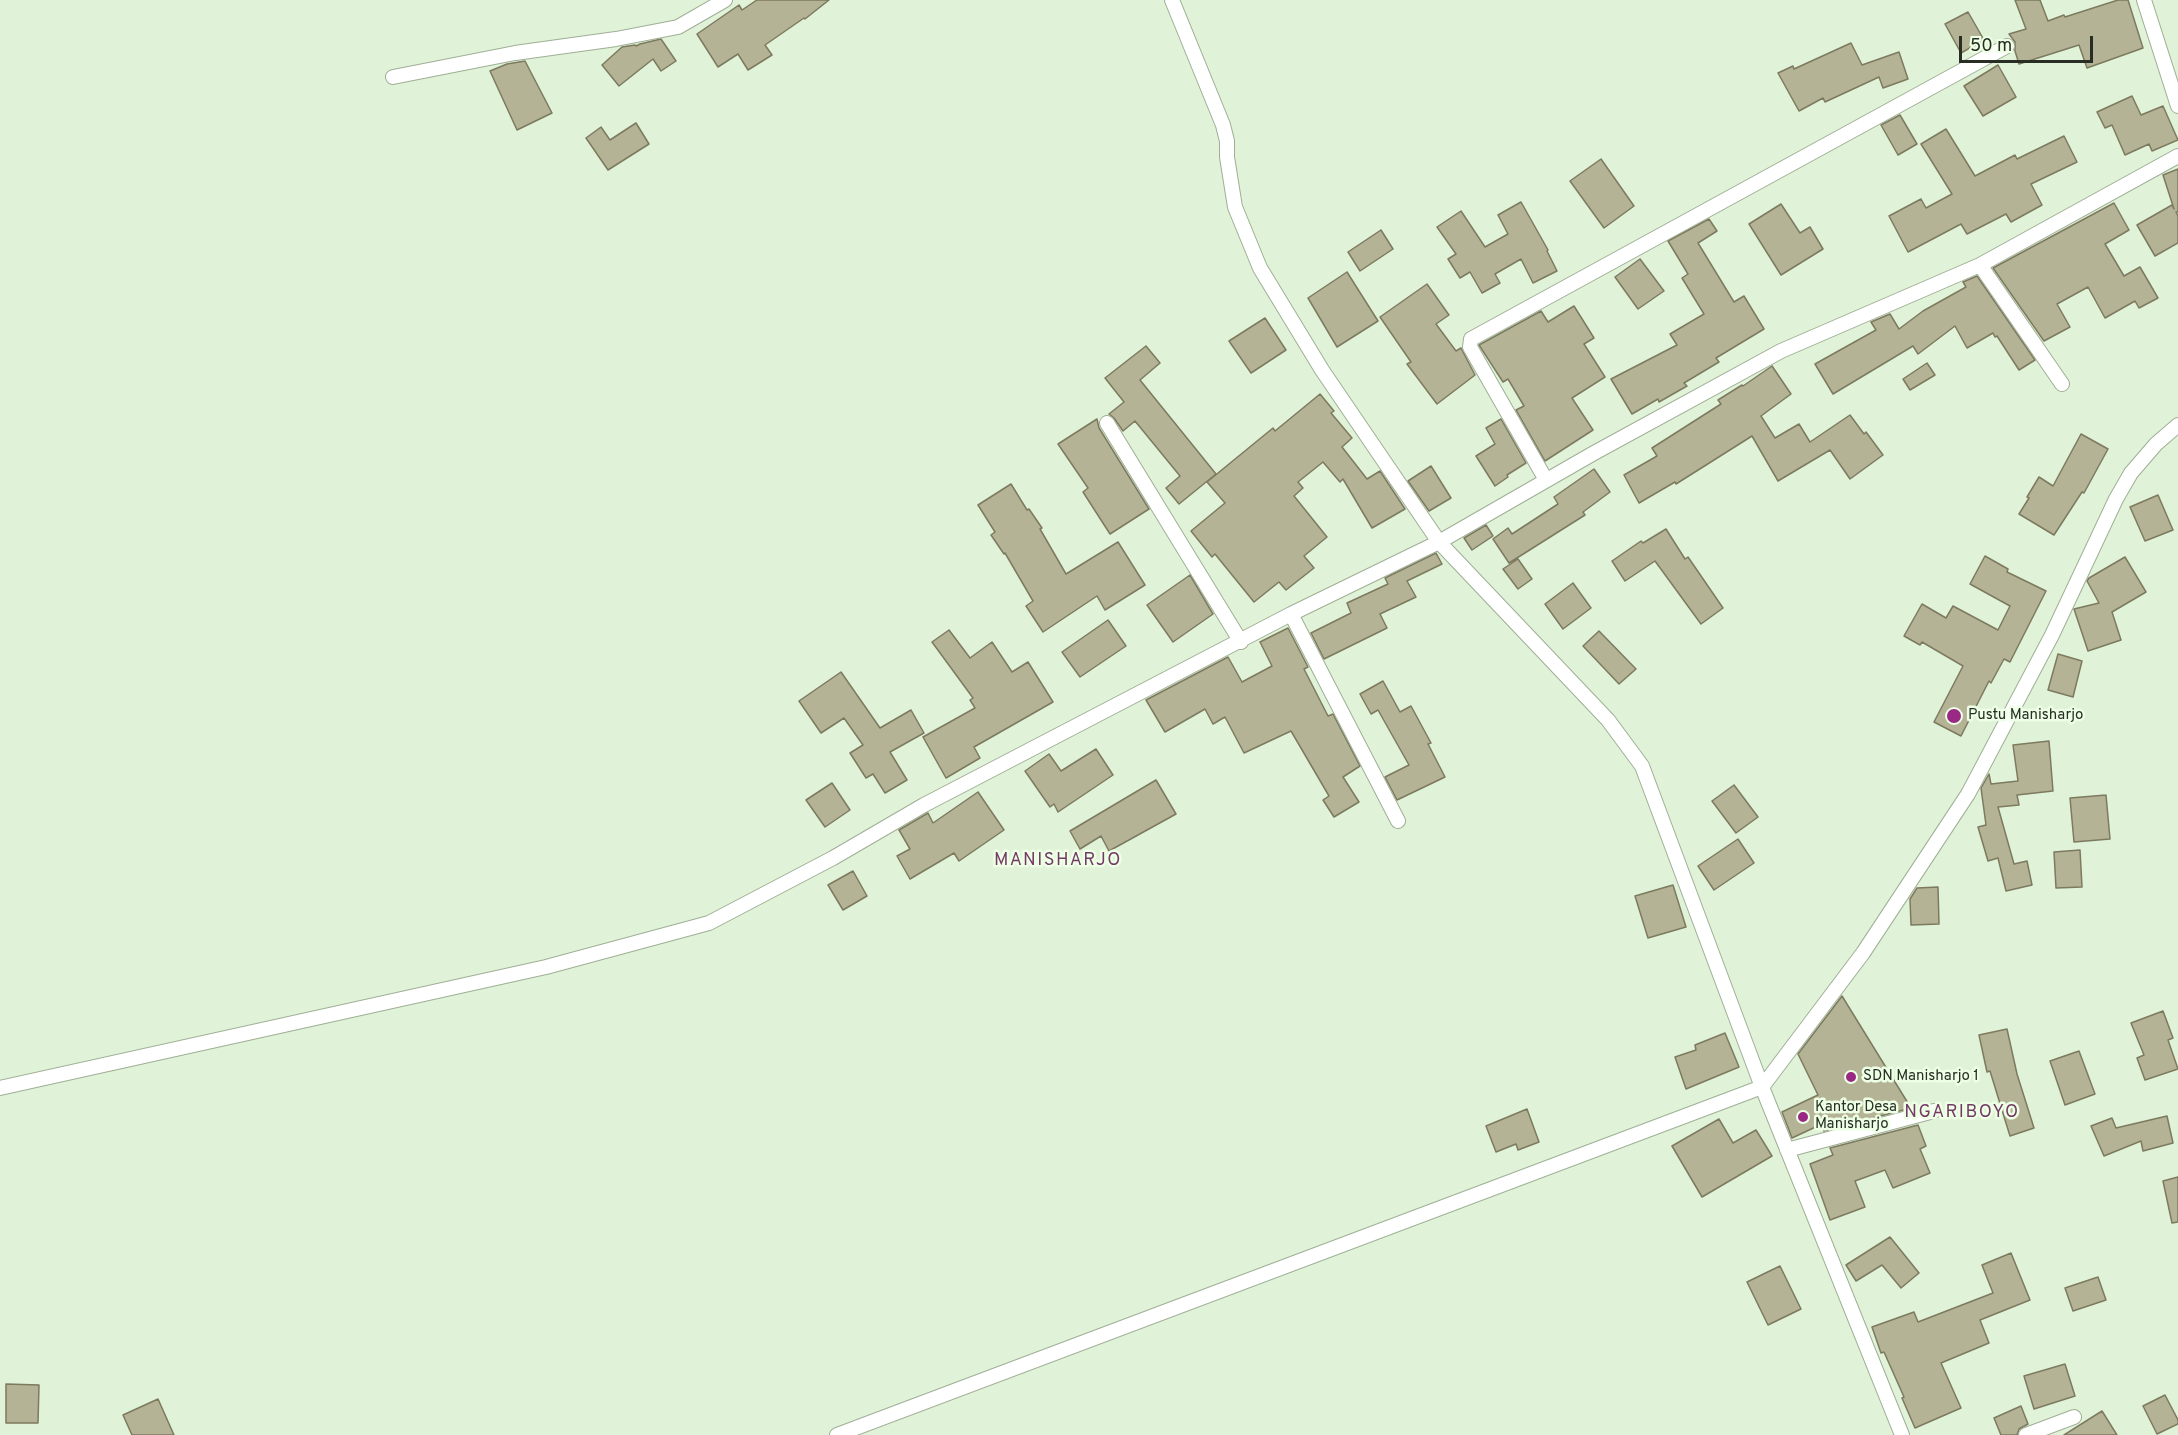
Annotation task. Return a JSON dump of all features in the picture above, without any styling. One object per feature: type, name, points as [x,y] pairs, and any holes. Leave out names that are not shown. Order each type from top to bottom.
[{"type":"street","points":[[393,77],[678,27],[725,0]]},
{"type":"street","points":[[1172,0],[1223,125],[1235,207],[1260,268],[1322,370],[1439,542],[1608,720],[1642,766],[1762,1087],[1902,1435]]},
{"type":"street","points":[[2144,0],[2178,106]]},
{"type":"street","points":[[1546,480],[1470,347],[1470,339],[2007,46]]},
{"type":"street","points":[[0,1088],[546,967],[710,923],[832,858],[924,805],[1291,614],[1439,542],[1546,480],[1781,351],[1980,265],[2178,156]]},
{"type":"street","points":[[1980,265],[2062,384]]},
{"type":"street","points":[[1107,423],[1241,642]]},
{"type":"street","points":[[837,1435],[1762,1087],[1863,953],[1968,794],[2052,635],[2116,499],[2131,473],[2156,444],[2178,425]]},
{"type":"street","points":[[1291,614],[1398,821]]},
{"type":"street","points":[[1788,1150],[1934,1111]]},
{"type":"street","points":[[2026,1435],[2074,1417]]},
{"type":"building","points":[[757,0],[829,0],[765,45],[772,55],[748,70],[738,54],[718,67],[697,34],[739,5],[742,10]]},
{"type":"building","points":[[2015,0],[2040,0],[2048,21],[2118,0],[2128,0],[2143,48],[2087,68],[2079,45],[2019,64],[2015,42],[2009,34],[2026,29]]},
{"type":"building","points":[[1968,12],[1984,40],[1961,53],[1945,24]]},
{"type":"building","points":[[661,39],[676,61],[661,71],[653,59],[619,86],[602,65],[622,47],[636,46]]},
{"type":"building","points":[[1851,43],[1862,65],[1899,52],[1908,79],[1883,88],[1879,77],[1825,102],[1823,98],[1799,111],[1778,73],[1793,66],[1794,69]]},
{"type":"building","points":[[525,61],[552,113],[517,130],[490,71],[507,64]]},
{"type":"building","points":[[1998,65],[2016,97],[1983,116],[1964,86]]},
{"type":"building","points":[[2132,96],[2141,115],[2163,106],[2178,140],[2152,151],[2149,144],[2125,155],[2112,125],[2105,128],[2097,112]]},
{"type":"building","points":[[1900,115],[1917,144],[1898,155],[1881,125]]},
{"type":"building","points":[[636,123],[649,144],[608,170],[586,138],[601,127],[610,140]]},
{"type":"building","points":[[1946,129],[1975,176],[2015,155],[2017,159],[2064,136],[2077,162],[2031,184],[2042,205],[2011,222],[2006,214],[1967,234],[1961,224],[1908,252],[1889,216],[1921,199],[1926,208],[1952,194],[1921,144]]},
{"type":"building","points":[[1601,159],[1634,206],[1604,228],[1570,181]]},
{"type":"building","points":[[2178,169],[2178,212],[2176,212],[2178,243],[2155,256],[2137,225],[2172,205],[2174,209],[2163,175]]},
{"type":"building","points":[[1521,202],[1557,271],[1533,283],[1521,259],[1495,274],[1500,283],[1482,293],[1470,272],[1460,278],[1448,259],[1456,254],[1437,227],[1461,211],[1485,247],[1508,234],[1498,215]]},
{"type":"building","points":[[2114,203],[2129,230],[2105,244],[2124,276],[2140,267],[2158,298],[2139,308],[2135,301],[2105,318],[2088,287],[2057,304],[2070,327],[2044,341],[1993,268]]},
{"type":"building","points":[[1781,204],[1800,233],[1810,227],[1823,249],[1781,275],[1749,224]]},
{"type":"building","points":[[1709,219],[1717,231],[1698,243],[1734,302],[1744,296],[1764,329],[1716,358],[1719,362],[1684,383],[1687,386],[1632,414],[1611,379],[1677,345],[1670,334],[1704,314],[1682,278],[1688,274],[1668,241]]},
{"type":"building","points":[[1381,230],[1393,249],[1360,271],[1348,252]]},
{"type":"building","points":[[1640,259],[1664,291],[1638,309],[1615,277]]},
{"type":"building","points":[[1347,272],[1378,321],[1337,347],[1308,298]]},
{"type":"building","points":[[1977,276],[2035,360],[2019,370],[1993,333],[1967,348],[1955,326],[1918,354],[1913,346],[1833,394],[1815,364],[1876,330],[1871,322],[1890,314],[1899,329],[1923,311],[1966,287],[1963,282]]},
{"type":"building","points":[[1427,284],[1449,315],[1436,324],[1456,351],[1461,348],[1475,375],[1437,404],[1407,364],[1411,362],[1380,317]]},
{"type":"building","points":[[1574,306],[1594,338],[1584,344],[1605,377],[1572,398],[1593,430],[1545,461],[1516,410],[1524,406],[1508,379],[1503,382],[1479,345],[1541,311],[1548,322]]},
{"type":"building","points":[[1265,318],[1286,350],[1251,373],[1229,341]]},
{"type":"building","points":[[1146,346],[1160,363],[1140,380],[1216,474],[1179,504],[1166,488],[1180,476],[1135,421],[1123,431],[1109,414],[1124,402],[1105,378]]},
{"type":"building","points":[[1927,363],[1935,375],[1910,390],[1903,379]]},
{"type":"building","points":[[1772,366],[1791,394],[1761,416],[1775,438],[1799,424],[1810,442],[1850,415],[1883,455],[1850,479],[1830,450],[1778,481],[1752,436],[1676,484],[1675,482],[1639,503],[1624,475],[1657,456],[1652,448],[1721,404],[1718,400]]},
{"type":"building","points":[[1320,394],[1334,411],[1331,413],[1352,438],[1342,447],[1367,479],[1380,471],[1405,509],[1372,528],[1343,479],[1340,482],[1323,462],[1298,482],[1303,488],[1294,496],[1327,537],[1304,556],[1314,568],[1286,590],[1279,582],[1254,602],[1215,554],[1212,557],[1191,531],[1225,503],[1207,482],[1273,428],[1275,431]]},
{"type":"building","points":[[1097,419],[1099,428],[1149,509],[1110,534],[1083,492],[1088,488],[1058,444]]},
{"type":"building","points":[[1501,419],[1526,463],[1495,486],[1476,456],[1495,444],[1486,428]]},
{"type":"building","points":[[2081,434],[2108,449],[2084,493],[2082,492],[2054,535],[2019,514],[2039,477],[2053,486]]},
{"type":"building","points":[[1431,466],[1451,498],[1429,511],[1408,481]]},
{"type":"building","points":[[1594,469],[1610,492],[1583,512],[1585,515],[1509,563],[1493,539],[1508,528],[1512,534],[1558,504],[1554,497]]},
{"type":"building","points":[[1011,484],[1027,510],[1029,509],[1042,528],[1040,529],[1066,574],[1118,542],[1145,585],[1105,610],[1097,596],[1043,632],[1026,606],[1033,601],[1005,553],[991,535],[995,532],[978,505]]},
{"type":"building","points":[[2158,495],[2173,530],[2145,541],[2130,507]]},
{"type":"building","points":[[1486,525],[1493,536],[1472,550],[1464,538]]},
{"type":"building","points":[[1666,529],[1685,559],[1688,557],[1723,608],[1701,624],[1655,561],[1625,581],[1612,561],[1641,541],[1643,543]]},
{"type":"building","points":[[1436,553],[1442,564],[1407,581],[1416,597],[1380,614],[1387,628],[1324,659],[1311,633],[1351,613],[1347,603],[1388,584],[1385,578]]},
{"type":"building","points":[[1985,556],[2008,569],[2007,572],[2046,591],[2010,662],[2004,659],[1991,683],[1989,681],[1961,736],[1934,722],[1963,666],[1922,642],[1920,645],[1904,636],[1922,604],[1946,618],[1953,606],[1998,630],[2010,606],[1970,584]]},
{"type":"building","points":[[2125,557],[2146,592],[2112,612],[2121,640],[2088,651],[2074,609],[2099,603],[2087,581]]},
{"type":"building","points":[[1518,559],[1532,579],[1518,589],[1503,569]]},
{"type":"building","points":[[1190,575],[1213,614],[1173,642],[1147,605]]},
{"type":"building","points":[[1573,583],[1591,608],[1563,629],[1545,604]]},
{"type":"building","points":[[1108,620],[1126,646],[1080,677],[1062,652]]},
{"type":"building","points":[[1288,628],[1308,667],[1304,669],[1328,716],[1333,714],[1360,766],[1343,777],[1359,802],[1334,817],[1323,800],[1329,796],[1291,731],[1244,753],[1225,717],[1213,724],[1205,709],[1165,732],[1146,700],[1228,657],[1242,682],[1272,666],[1260,642]]},
{"type":"building","points":[[949,630],[970,658],[992,642],[1012,672],[1028,662],[1053,702],[974,747],[980,758],[946,778],[923,737],[975,708],[970,700],[973,698],[932,642]]},
{"type":"building","points":[[1599,631],[1636,669],[1619,684],[1583,646]]},
{"type":"building","points":[[2058,654],[2082,661],[2073,697],[2048,690]]},
{"type":"building","points":[[841,672],[880,728],[911,710],[924,733],[890,752],[907,780],[885,793],[873,774],[866,778],[850,753],[863,745],[844,718],[821,733],[799,701]]},
{"type":"building","points":[[1383,681],[1400,712],[1411,706],[1431,743],[1428,744],[1445,777],[1397,800],[1385,777],[1409,765],[1378,710],[1371,714],[1360,694]]},
{"type":"building","points":[[2049,741],[2053,791],[2017,795],[2019,805],[1998,807],[2014,864],[2027,861],[2032,885],[2006,891],[1998,858],[1988,861],[1978,827],[1986,825],[1981,788],[1989,774],[1991,784],[2018,781],[2013,745]]},
{"type":"building","points":[[1096,749],[1113,775],[1058,812],[1054,804],[1050,807],[1025,771],[1049,754],[1061,771]]},
{"type":"building","points":[[1156,780],[1176,814],[1109,851],[1101,836],[1080,849],[1070,831]]},
{"type":"building","points":[[832,783],[850,810],[825,827],[806,800]]},
{"type":"building","points":[[1734,785],[1758,817],[1736,833],[1712,801]]},
{"type":"building","points":[[978,792],[1004,830],[959,861],[954,853],[910,879],[897,856],[910,849],[899,830],[928,813],[933,823]]},
{"type":"building","points":[[2106,795],[2110,839],[2074,842],[2070,798]]},
{"type":"building","points":[[1738,839],[1754,863],[1714,890],[1698,866]]},
{"type":"building","points":[[2080,850],[2082,887],[2056,888],[2054,852]]},
{"type":"building","points":[[853,871],[867,896],[843,910],[828,885]]},
{"type":"building","points":[[1673,885],[1686,927],[1648,938],[1635,896]]},
{"type":"building","points":[[1938,887],[1939,924],[1911,925],[1910,899],[1917,888]]},
{"type":"building","name":"SDN Manisharjo 1","points":[[1842,996],[1911,1108],[1824,1131],[1822,1124],[1792,1138],[1782,1112],[1818,1095],[1798,1054]]},
{"type":"building","points":[[2163,1011],[2173,1038],[2168,1040],[2178,1069],[2145,1080],[2137,1058],[2144,1055],[2131,1023]]},
{"type":"building","points":[[2007,1029],[2017,1074],[2034,1128],[2010,1136],[1990,1071],[1987,1072],[1979,1035]]},
{"type":"building","points":[[1725,1033],[1739,1067],[1686,1089],[1675,1057],[1696,1050],[1695,1045]]},
{"type":"building","points":[[2079,1051],[2095,1094],[2065,1105],[2050,1061]]},
{"type":"building","points":[[1527,1109],[1539,1142],[1518,1150],[1516,1144],[1496,1152],[1486,1126]]},
{"type":"building","points":[[2167,1116],[2173,1143],[2143,1151],[2141,1141],[2104,1156],[2091,1126],[2112,1118],[2116,1128]]},
{"type":"building","points":[[1719,1119],[1733,1143],[1756,1130],[1772,1156],[1702,1197],[1672,1146]]},
{"type":"building","points":[[1918,1125],[1926,1146],[1920,1149],[1930,1173],[1893,1188],[1885,1170],[1855,1181],[1865,1207],[1830,1220],[1810,1164],[1833,1155],[1830,1148]]},
{"type":"building","points":[[2178,1177],[2178,1222],[2172,1223],[2163,1181]]},
{"type":"building","points":[[1890,1237],[1919,1273],[1901,1288],[1882,1265],[1856,1281],[1846,1265]]},
{"type":"building","points":[[2011,1253],[2030,1300],[1980,1320],[1989,1343],[1941,1363],[1961,1408],[1915,1428],[1902,1398],[1904,1397],[1884,1352],[1881,1353],[1872,1327],[1914,1312],[1918,1322],[1993,1293],[1982,1265]]},
{"type":"building","points":[[1780,1266],[1801,1309],[1768,1325],[1747,1282]]},
{"type":"building","points":[[2098,1277],[2106,1300],[2073,1311],[2065,1288]]},
{"type":"building","points":[[2065,1364],[2075,1396],[2034,1409],[2024,1376]]},
{"type":"building","points":[[6,1384],[39,1385],[38,1423],[6,1423]]},
{"type":"building","points":[[2165,1395],[2178,1424],[2157,1434],[2143,1406]]},
{"type":"building","points":[[158,1399],[174,1435],[132,1435],[123,1415]]},
{"type":"building","points":[[2021,1406],[2028,1424],[2019,1429],[2017,1435],[2001,1435],[1994,1418]]},
{"type":"building","points":[[2102,1411],[2117,1435],[2064,1435]]},
{"type":"place","name":"Pustu Manisharjo","points":[[1954,716]]},
{"type":"place","name":"SDN Manisharjo 1","points":[[1851,1077]]},
{"type":"place","name":"Kantor Desa Manisharjo","points":[[1803,1117]]},
{"type":"district","name":"MANISHARJO","points":[[1058,861]]},
{"type":"district","name":"NGARIBOYO","points":[[1962,1113]]}]
